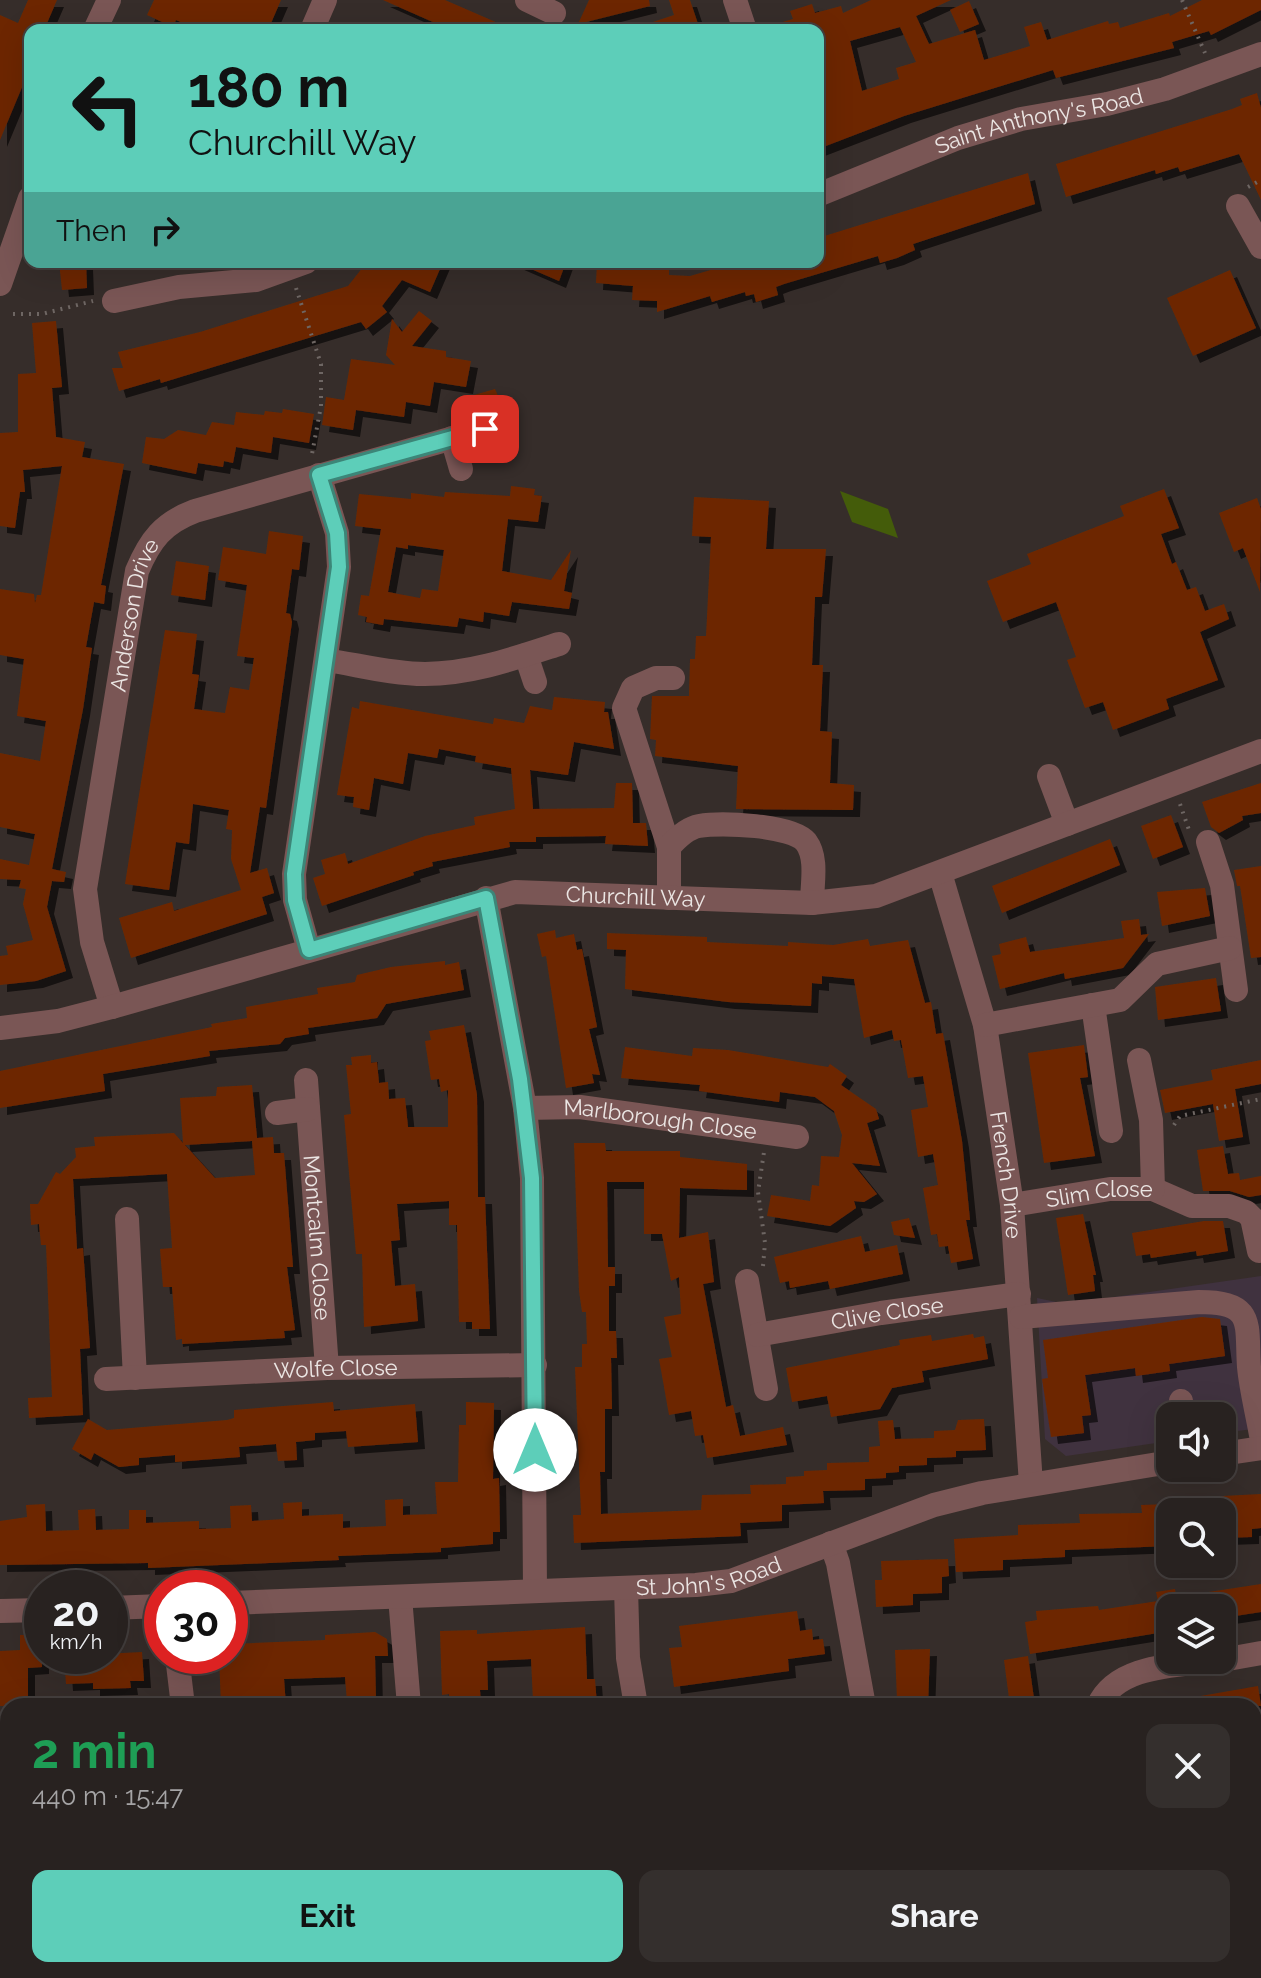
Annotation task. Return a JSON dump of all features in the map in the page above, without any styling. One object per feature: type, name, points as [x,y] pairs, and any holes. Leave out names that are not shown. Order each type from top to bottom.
[{"type":"street","points":[[102,24],[109,0]]},
{"type":"street","points":[[315,24],[325,0]]},
{"type":"street","points":[[527,0],[554,13]]},
{"type":"street","points":[[735,0],[743,24]]},
{"type":"street","name":"Saint Anthony's Road","points":[[824,193],[958,138],[1021,119],[1107,104],[1214,74],[1261,54]]},
{"type":"street","points":[[1242,197],[1261,247]]},
{"type":"street","points":[[0,284],[24,215]]},
{"type":"street","points":[[114,301],[190,285],[256,280],[292,268]]},
{"type":"street","name":"Anderson Drive","points":[[112,1007],[92,942],[85,889],[137,571],[148,544],[176,518],[485,429]]},
{"type":"street","points":[[452,438],[461,469]]},
{"type":"street","points":[[309,950],[295,900],[294,874],[339,549],[317,476]]},
{"type":"street","points":[[326,660],[424,674],[469,670],[559,644]]},
{"type":"street","points":[[526,655],[535,682]]},
{"type":"street","points":[[669,898],[669,847],[624,708],[633,688],[656,678],[673,678]]},
{"type":"street","name":"Churchill Way","points":[[0,1028],[58,1021],[112,1007],[486,898],[546,891],[812,903],[876,896],[1261,751]]},
{"type":"street","points":[[1049,776],[1067,824]]},
{"type":"street","points":[[669,847],[683,834],[699,826],[791,831],[808,845],[812,856],[812,903]]},
{"type":"street","points":[[1208,842],[1222,885],[1236,990]]},
{"type":"street","name":"French Drive","points":[[940,873],[985,1025],[1012,1205],[1031,1484]]},
{"type":"street","points":[[486,898],[525,1108],[534,1228],[535,1591]]},
{"type":"street","points":[[985,1025],[1120,1000],[1157,964],[1230,948]]},
{"type":"street","points":[[1093,1005],[1111,1131]]},
{"type":"street","name":"Slim Close","points":[[1012,1205],[1110,1189],[1153,1189],[1151,1133],[1139,1060]]},
{"type":"street","name":"Montcalm Close","points":[[306,1080],[327,1368]]},
{"type":"street","name":"Marlborough Close","points":[[525,1108],[580,1107],[797,1137]]},
{"type":"street","points":[[277,1113],[308,1109]]},
{"type":"street","points":[[1153,1189],[1192,1206],[1229,1206],[1246,1212],[1252,1218],[1259,1251]]},
{"type":"street","points":[[127,1219],[135,1378]]},
{"type":"street","points":[[748,1285],[766,1389]]},
{"type":"street","name":"Clive Close","points":[[757,1335],[881,1313],[1020,1306],[1199,1302],[1227,1305],[1242,1315],[1250,1329],[1249,1368],[1261,1435]]},
{"type":"street","name":"Wolfe Close","points":[[106,1379],[327,1368],[535,1365]]},
{"type":"street","points":[[1236,1452],[1261,1448]]},
{"type":"street","name":"St John's Road","points":[[248,1602],[731,1581],[934,1505],[1031,1484],[1156,1464]]},
{"type":"street","points":[[831,1543],[838,1563],[863,1698]]},
{"type":"street","points":[[626,1588],[628,1658],[635,1698]]},
{"type":"street","points":[[400,1597],[401,1648],[408,1698]]},
{"type":"street","points":[[0,1611],[24,1610]]},
{"type":"street","points":[[1236,1657],[1261,1653]]},
{"type":"street","points":[[1102,1698],[1107,1690],[1125,1677],[1156,1672]]},
{"type":"street","points":[[179,1674],[182,1698]]},
{"type":"path","points":[[1182,0],[1214,74]]},
{"type":"path","points":[[1242,197],[1261,180]]},
{"type":"path","points":[[298,268],[321,364],[321,406],[310,464],[317,476]]},
{"type":"path","points":[[13,314],[42,314],[106,298],[114,301]]},
{"type":"path","points":[[1151,1133],[1173,1127],[1180,1116],[1261,1099]]},
{"type":"path","points":[[748,1285],[762,1282],[765,1243],[758,1192],[766,1133]]},
{"type":"shaded area","points":[[1261,1276],[1261,1428],[1236,1431],[1236,1402],[1156,1402],[1156,1443],[1066,1456],[1045,1439],[1037,1298],[1066,1304]]},
{"type":"green space","points":[[840,491],[888,509],[898,538],[852,522]]},
{"type":"building","points":[[28,0],[57,0],[47,24],[24,24],[24,82],[0,140],[0,15],[18,23]]},
{"type":"building","points":[[154,0],[281,0],[271,24],[185,24],[176,20],[174,24],[166,24],[147,15]]},
{"type":"building","points":[[383,0],[445,0],[500,24],[437,24]]},
{"type":"building","points":[[589,0],[649,0],[650,6],[578,24]]},
{"type":"building","points":[[669,0],[690,0],[698,24],[647,24],[674,15]]},
{"type":"building","points":[[871,0],[951,0],[916,16],[929,44],[975,30],[984,60],[1030,46],[1024,27],[1041,22],[1047,40],[1108,21],[1109,24],[1118,22],[1120,28],[1169,13],[1170,16],[1202,0],[1261,0],[1261,10],[1211,35],[1209,31],[1172,42],[1174,48],[1056,78],[1053,70],[904,116],[824,147],[824,24],[776,24],[793,19],[790,11],[812,4],[815,13],[841,6],[843,13]],"holes":[[[900,27],[916,62],[896,68],[899,79],[862,91],[850,41]]]},
{"type":"building","points":[[969,1],[979,24],[960,32],[950,10]]},
{"type":"building","points":[[1257,93],[1261,108],[1261,200],[1239,154],[1180,172],[1178,167],[1156,174],[1155,170],[1066,197],[1056,164],[1232,109],[1242,105],[1240,99]]},
{"type":"building","points":[[1028,173],[1035,204],[913,244],[915,250],[897,258],[880,263],[878,256],[784,284],[776,287],[778,295],[756,302],[754,294],[746,296],[745,292],[712,302],[710,296],[657,312],[657,301],[632,300],[633,286],[596,283],[597,268],[669,269],[669,275],[690,276],[717,268],[824,268],[824,236]]},
{"type":"building","points":[[60,268],[86,268],[87,288],[62,290]]},
{"type":"building","points":[[362,268],[440,268],[430,292],[402,280],[382,306],[387,312],[366,329],[361,322],[161,383],[160,379],[119,391],[112,368],[123,368],[118,352],[200,332],[348,286]]},
{"type":"building","points":[[529,268],[564,268],[559,281]]},
{"type":"building","points":[[1230,270],[1256,328],[1193,356],[1167,298]]},
{"type":"building","points":[[419,311],[432,321],[412,346],[446,351],[446,357],[471,361],[466,387],[434,382],[430,406],[406,402],[404,417],[356,410],[353,430],[322,425],[326,397],[344,400],[351,359],[395,365],[386,355],[392,319],[402,332]]},
{"type":"building","points":[[56,321],[62,387],[52,388],[56,437],[85,442],[82,457],[124,464],[101,585],[106,586],[104,604],[94,602],[86,647],[92,648],[83,709],[52,869],[66,872],[64,882],[52,881],[47,907],[66,971],[36,981],[0,985],[0,956],[8,955],[6,946],[33,940],[23,904],[26,889],[19,888],[21,880],[0,879],[0,859],[29,865],[35,834],[0,827],[0,753],[40,761],[46,721],[17,716],[24,659],[0,655],[0,589],[34,594],[35,603],[37,595],[41,595],[62,466],[23,470],[25,492],[20,492],[15,528],[0,526],[0,433],[18,432],[18,374],[36,373],[32,323]]},
{"type":"building","points":[[495,389],[504,409],[482,414],[474,395]]},
{"type":"building","points":[[283,409],[314,414],[309,443],[273,437],[271,453],[236,447],[233,463],[224,461],[223,467],[198,463],[196,474],[142,463],[146,437],[164,439],[178,430],[206,435],[212,422],[234,425],[236,412],[264,415],[265,411],[282,413]]},
{"type":"building","points":[[511,486],[535,489],[534,495],[542,496],[538,522],[508,519],[502,571],[551,580],[571,550],[564,591],[572,593],[569,609],[512,602],[509,616],[484,612],[483,622],[459,618],[457,627],[384,619],[383,625],[366,622],[367,617],[358,615],[361,595],[369,596],[381,529],[355,526],[359,494],[411,499],[411,493],[444,497],[445,492],[510,496]],"holes":[[[408,545],[444,550],[438,591],[422,589],[420,598],[388,592],[396,547],[408,549]]]},
{"type":"building","points":[[1164,489],[1179,528],[1161,534],[1172,564],[1176,562],[1187,590],[1196,587],[1205,611],[1224,604],[1229,619],[1200,632],[1218,680],[1166,699],[1169,709],[1113,730],[1103,702],[1085,708],[1067,660],[1076,657],[1056,602],[1003,622],[987,581],[1031,564],[1027,554],[1124,516],[1120,506]]},
{"type":"building","points":[[694,497],[769,501],[766,549],[826,549],[822,597],[815,597],[812,665],[823,665],[820,731],[832,732],[830,783],[854,785],[853,810],[736,809],[738,766],[655,756],[656,740],[650,739],[652,696],[689,696],[690,659],[695,659],[696,636],[706,636],[711,537],[692,536]]},
{"type":"building","points":[[1257,498],[1261,509],[1260,592],[1243,548],[1234,552],[1219,513]]},
{"type":"building","points":[[269,531],[303,536],[299,570],[292,569],[286,613],[290,614],[292,622],[266,808],[260,807],[250,873],[267,868],[274,893],[262,897],[267,914],[131,958],[119,918],[172,902],[174,911],[241,890],[231,859],[232,830],[226,829],[229,810],[193,804],[189,844],[176,842],[169,890],[125,884],[165,630],[197,634],[192,674],[199,675],[194,709],[225,713],[230,687],[249,690],[254,658],[237,656],[247,585],[218,580],[223,547],[266,554]]},
{"type":"building","points":[[176,561],[209,566],[205,600],[171,595]]},
{"type":"building","points":[[554,697],[605,702],[604,712],[608,712],[614,749],[574,742],[568,775],[530,770],[533,809],[614,808],[616,783],[632,783],[633,823],[646,823],[648,846],[605,844],[606,836],[536,837],[536,842],[509,842],[510,847],[432,862],[433,866],[413,872],[414,875],[322,906],[313,878],[325,874],[321,860],[345,853],[348,864],[425,836],[475,825],[474,817],[515,809],[511,768],[475,762],[476,756],[439,749],[437,758],[408,753],[403,784],[374,778],[369,810],[353,807],[354,797],[337,795],[352,707],[359,709],[360,701],[493,724],[494,718],[524,723],[530,706],[552,710]]},
{"type":"building","points":[[1261,783],[1261,813],[1242,816],[1243,820],[1219,833],[1211,827],[1202,802]]},
{"type":"building","points":[[1171,815],[1183,847],[1153,859],[1141,826]]},
{"type":"building","points":[[1110,839],[1120,865],[1002,913],[992,886]]},
{"type":"building","points":[[1261,866],[1261,957],[1251,958],[1240,886],[1237,886],[1234,870]]},
{"type":"building","points":[[1205,888],[1210,916],[1162,926],[1157,892]]},
{"type":"building","points":[[1139,919],[1141,935],[1149,934],[1123,968],[1065,979],[1064,973],[1000,989],[992,956],[1001,954],[999,944],[1026,937],[1030,952],[1124,938],[1121,921]]},
{"type":"building","points":[[555,930],[556,938],[574,934],[577,950],[582,949],[597,1027],[589,1029],[600,1075],[592,1074],[594,1083],[566,1088],[546,956],[542,957],[537,934]]},
{"type":"building","points":[[607,933],[707,937],[707,942],[788,946],[788,942],[833,945],[868,939],[870,946],[908,940],[925,1003],[931,1002],[936,1034],[943,1033],[962,1141],[970,1220],[966,1220],[973,1259],[951,1263],[948,1246],[939,1247],[937,1234],[931,1235],[923,1188],[938,1185],[933,1154],[918,1157],[911,1110],[928,1107],[923,1076],[908,1078],[901,1040],[894,1041],[892,1030],[864,1038],[854,979],[822,976],[822,984],[812,983],[811,1006],[728,1002],[625,989],[626,950],[607,949]]},
{"type":"building","points":[[445,961],[445,965],[459,962],[464,990],[386,1004],[377,1018],[308,1028],[309,1034],[285,1038],[280,1044],[209,1051],[210,1056],[103,1074],[105,1091],[0,1108],[0,1071],[212,1027],[211,1024],[247,1018],[246,1007],[318,994],[317,988],[355,982],[357,975],[391,967]]},
{"type":"building","points":[[1216,978],[1221,1011],[1158,1020],[1155,987]]},
{"type":"building","points":[[464,1025],[477,1095],[478,1197],[485,1197],[490,1329],[472,1329],[472,1322],[459,1322],[457,1225],[449,1225],[449,1201],[397,1204],[400,1240],[391,1241],[395,1286],[415,1284],[418,1321],[364,1327],[362,1254],[356,1254],[344,1115],[351,1114],[346,1065],[352,1065],[351,1057],[371,1055],[371,1063],[377,1062],[379,1083],[388,1082],[389,1099],[405,1098],[408,1127],[448,1127],[448,1090],[441,1092],[439,1079],[431,1080],[425,1041],[431,1040],[429,1031]]},
{"type":"building","points":[[1084,1045],[1088,1077],[1080,1078],[1095,1156],[1044,1163],[1028,1053]]},
{"type":"building","points":[[625,1047],[692,1056],[693,1048],[728,1050],[828,1067],[830,1064],[847,1076],[841,1085],[876,1109],[879,1119],[867,1123],[880,1166],[852,1163],[877,1194],[864,1202],[854,1201],[856,1208],[830,1226],[767,1216],[771,1195],[810,1201],[812,1185],[819,1186],[821,1156],[839,1157],[842,1135],[834,1111],[815,1097],[780,1092],[779,1102],[699,1091],[700,1085],[621,1078]]},
{"type":"building","points":[[1261,1060],[1261,1084],[1235,1089],[1243,1137],[1219,1141],[1213,1104],[1165,1113],[1160,1090],[1213,1080],[1211,1070]]},
{"type":"building","points":[[252,1085],[257,1138],[273,1137],[274,1153],[284,1153],[293,1267],[287,1267],[295,1330],[284,1331],[285,1338],[182,1344],[182,1339],[176,1340],[172,1287],[163,1287],[160,1249],[172,1248],[167,1174],[73,1179],[77,1249],[83,1248],[90,1348],[80,1349],[83,1415],[29,1418],[28,1398],[52,1397],[46,1245],[41,1245],[39,1224],[31,1225],[30,1204],[38,1204],[56,1172],[60,1174],[76,1157],[75,1148],[95,1146],[94,1137],[174,1133],[183,1143],[180,1098],[216,1096],[217,1087]],"holes":[[[252,1141],[255,1175],[215,1178],[185,1145]]]},
{"type":"building","points":[[574,1143],[605,1143],[606,1151],[680,1151],[680,1157],[747,1164],[747,1190],[680,1188],[679,1238],[708,1232],[714,1282],[703,1284],[726,1407],[733,1405],[740,1436],[783,1427],[787,1445],[707,1458],[703,1435],[695,1436],[691,1411],[669,1415],[659,1359],[672,1357],[664,1317],[681,1314],[679,1277],[671,1281],[662,1234],[644,1234],[644,1182],[607,1182],[608,1267],[615,1267],[615,1286],[609,1286],[609,1331],[616,1331],[617,1358],[611,1358],[612,1409],[605,1409],[605,1472],[600,1472],[601,1514],[701,1510],[702,1495],[751,1494],[750,1485],[786,1484],[786,1477],[804,1476],[804,1471],[827,1470],[827,1463],[869,1462],[869,1447],[880,1446],[878,1421],[893,1420],[895,1439],[934,1438],[934,1431],[955,1430],[958,1420],[984,1419],[986,1450],[956,1451],[956,1457],[927,1458],[927,1465],[899,1466],[899,1472],[886,1473],[886,1478],[865,1479],[865,1490],[823,1491],[824,1503],[782,1505],[782,1521],[740,1523],[741,1536],[574,1543],[573,1515],[581,1515],[575,1367],[582,1367],[582,1344],[587,1344],[586,1312],[582,1312],[579,1291]]},
{"type":"building","points":[[1223,1146],[1228,1174],[1239,1173],[1240,1180],[1261,1176],[1261,1195],[1249,1197],[1230,1191],[1203,1191],[1197,1150]]},
{"type":"building","points":[[1083,1214],[1096,1275],[1093,1275],[1095,1291],[1068,1295],[1056,1218]]},
{"type":"building","points":[[909,1218],[915,1238],[894,1235],[891,1222]]},
{"type":"building","points":[[1204,1221],[1223,1221],[1228,1251],[1197,1256],[1196,1251],[1151,1258],[1150,1254],[1136,1256],[1132,1233]]},
{"type":"building","points":[[861,1236],[865,1252],[897,1245],[903,1274],[830,1289],[828,1281],[790,1288],[789,1281],[780,1283],[774,1257]]},
{"type":"building","points":[[1202,1317],[1220,1319],[1225,1356],[1169,1364],[1170,1371],[1136,1376],[1135,1368],[1085,1375],[1091,1415],[1082,1416],[1084,1433],[1051,1437],[1042,1379],[1048,1378],[1043,1340]]},
{"type":"building","points":[[973,1334],[974,1338],[984,1336],[988,1359],[922,1371],[924,1382],[892,1388],[880,1409],[831,1417],[827,1396],[792,1402],[786,1368],[900,1345],[899,1340],[931,1335],[932,1341]]},
{"type":"building","points":[[333,1402],[334,1411],[415,1404],[418,1442],[348,1447],[346,1431],[315,1433],[315,1440],[296,1442],[297,1460],[278,1461],[276,1444],[239,1447],[240,1457],[175,1462],[175,1455],[139,1458],[139,1465],[119,1467],[94,1453],[91,1460],[72,1449],[88,1419],[107,1430],[227,1420],[234,1418],[234,1410]]},
{"type":"building","points":[[466,1402],[494,1403],[493,1479],[499,1478],[500,1532],[493,1532],[493,1544],[441,1548],[441,1552],[338,1556],[339,1560],[148,1568],[148,1563],[0,1565],[0,1521],[27,1517],[26,1505],[45,1504],[46,1531],[79,1530],[78,1510],[95,1509],[96,1530],[129,1529],[129,1510],[146,1510],[146,1523],[199,1521],[199,1529],[231,1528],[230,1506],[251,1505],[252,1521],[284,1519],[283,1503],[302,1502],[302,1516],[343,1514],[343,1528],[386,1526],[385,1500],[403,1499],[403,1515],[437,1514],[435,1482],[458,1482],[459,1425],[466,1425]]},
{"type":"building","points":[[1261,1494],[1261,1528],[1252,1529],[1252,1537],[1236,1538],[1236,1498],[1184,1498]]},
{"type":"building","points":[[1156,1504],[1156,1547],[1065,1550],[1065,1557],[1003,1560],[1003,1570],[956,1572],[954,1539],[1018,1535],[1018,1525],[1080,1523],[1079,1514],[1142,1513],[1141,1505]]},
{"type":"building","points":[[948,1559],[949,1576],[942,1577],[942,1593],[913,1594],[913,1605],[876,1607],[875,1580],[882,1580],[881,1561]]},
{"type":"building","points":[[1261,1584],[1261,1612],[1236,1616],[1236,1594],[1196,1594]]},
{"type":"building","points":[[1175,1589],[1176,1594],[1156,1592]]},
{"type":"building","points":[[1156,1601],[1156,1633],[1030,1654],[1025,1622],[1037,1620],[1036,1611],[1098,1606],[1099,1610]]},
{"type":"building","points":[[797,1611],[800,1631],[812,1629],[813,1640],[823,1639],[825,1654],[788,1659],[789,1671],[674,1687],[669,1648],[682,1647],[679,1626]]},
{"type":"building","points":[[585,1627],[587,1679],[595,1679],[596,1698],[533,1698],[531,1659],[487,1661],[488,1690],[480,1690],[480,1698],[449,1698],[449,1694],[442,1695],[440,1631],[477,1630],[477,1634]]},
{"type":"building","points":[[375,1632],[387,1639],[388,1656],[375,1656],[376,1698],[347,1698],[345,1677],[284,1679],[285,1698],[221,1698],[220,1674],[248,1674],[248,1643],[325,1640],[325,1635]]},
{"type":"building","points":[[20,1635],[24,1635],[24,1674],[28,1674],[28,1698],[0,1698],[0,1651],[20,1650]]},
{"type":"building","points":[[930,1649],[928,1698],[897,1698],[895,1650]]},
{"type":"building","points":[[142,1652],[144,1681],[130,1681],[131,1688],[93,1689],[93,1683],[66,1684],[65,1674],[128,1674],[128,1653]]},
{"type":"building","points":[[1028,1656],[1034,1698],[1009,1698],[1004,1660]]},
{"type":"building","points":[[1258,1686],[1260,1698],[1195,1698]]},
{"type":"route","points":[[485,429],[319,475],[337,533],[339,567],[293,888],[309,950],[486,898],[525,1108],[532,1178],[535,1450]]}]
